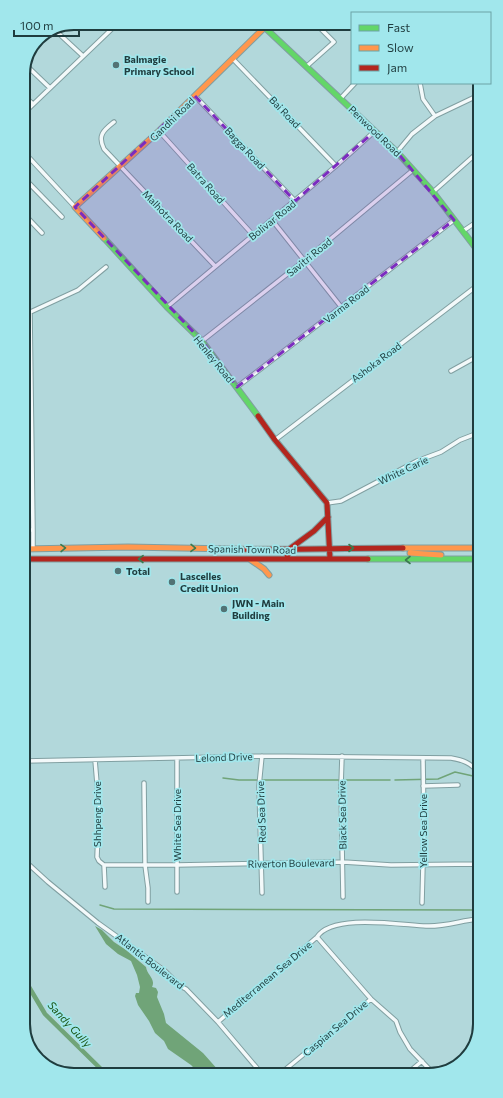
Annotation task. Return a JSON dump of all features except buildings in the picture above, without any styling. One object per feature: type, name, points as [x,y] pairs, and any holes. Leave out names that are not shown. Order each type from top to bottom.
[{"type":"main road","name":"Gandhi Road","points":[[75,207],[159,131],[261,30]]},
{"type":"main road","name":"Penwood Road","points":[[267,30],[397,152],[433,192],[473,244]]},
{"type":"main road","name":"Henley Road","points":[[75,207],[167,307],[202,341],[275,440],[327,503]]},
{"type":"main road","points":[[327,503],[330,559]]},
{"type":"main road","points":[[287,559],[288,550],[322,526],[328,517]]},
{"type":"main road","points":[[128,547],[129,559]]},
{"type":"main road","name":"Spanish Town Road","points":[[33,549],[128,547],[288,550],[329,548],[473,548]]},
{"type":"main road","points":[[405,549],[408,552],[473,557]]},
{"type":"main road","name":"Spanish Town Road","points":[[30,559],[473,559]]},
{"type":"main road","points":[[249,559],[264,568],[269,575]]},
{"type":"street","points":[[30,107],[111,30]]},
{"type":"street","points":[[307,66],[334,42],[322,30]]},
{"type":"street","points":[[58,33],[83,56]]},
{"type":"street","name":"Bai Road","points":[[233,59],[336,166]]},
{"type":"street","points":[[30,69],[50,88]]},
{"type":"street","points":[[341,98],[354,84]]},
{"type":"street","points":[[420,84],[423,99],[435,116]]},
{"type":"street","name":"Bagga Road","points":[[195,96],[294,201]]},
{"type":"street","points":[[397,152],[412,134],[435,116],[473,98]]},
{"type":"street","points":[[30,101],[33,104]]},
{"type":"street","name":"Malhotra Road","points":[[114,122],[104,130],[101,137],[101,144],[104,149],[215,266]]},
{"type":"street","name":"Batra Road","points":[[159,131],[253,235]]},
{"type":"street","name":"Bolivar Road","points":[[167,307],[336,166],[375,131]]},
{"type":"street","points":[[433,192],[473,157]]},
{"type":"street","name":"Henley Road","points":[[30,159],[75,207]]},
{"type":"street","name":"Savitri Road","points":[[202,341],[305,260],[413,170]]},
{"type":"street","points":[[30,184],[62,217]]},
{"type":"street","points":[[30,220],[42,233]]},
{"type":"street","points":[[272,220],[342,308]]},
{"type":"street","name":"Varma Road","points":[[237,387],[342,308],[454,220]]},
{"type":"street","points":[[463,231],[473,224]]},
{"type":"street","points":[[33,549],[30,313],[78,290],[106,267]]},
{"type":"street","name":"Ashoka Road","points":[[275,440],[473,289]]},
{"type":"street","points":[[451,371],[473,359]]},
{"type":"street","name":"White Carie","points":[[327,503],[341,501],[417,461],[441,452],[460,440],[473,435]]},
{"type":"street","name":"Lelond Drive","points":[[30,761],[262,756],[342,756],[451,758],[461,760],[473,766]]},
{"type":"street","name":"Red Sea Drive","points":[[262,756],[259,786],[262,893]]},
{"type":"street","name":"Black Sea Drive","points":[[342,756],[343,897]]},
{"type":"street","name":"White Sea Drive","points":[[177,758],[177,892]]},
{"type":"street","name":"Yellow Sea Drive","points":[[422,903],[424,825],[423,758]]},
{"type":"street","name":"Shhpeng Drive","points":[[95,760],[99,807],[97,857],[101,864],[104,865],[105,887]]},
{"type":"street","points":[[144,783],[148,902]]},
{"type":"street","points":[[423,786],[458,785]]},
{"type":"street","name":"Riverton Boulevard","points":[[104,865],[343,862],[391,865],[473,864]]},
{"type":"street","name":"Atlantic Boulevard","points":[[30,866],[98,923],[165,971],[180,986],[186,989],[218,1022],[257,1068]]},
{"type":"street","name":"Mediterranean Sea Drive","points":[[218,1022],[317,937],[321,931],[331,927],[353,923],[396,923],[427,926],[473,920]]},
{"type":"street","points":[[317,937],[371,998],[396,1021],[400,1032],[410,1049],[428,1068]]},
{"type":"street","name":"Caspian Sea Drive","points":[[287,1068],[371,998]]},
{"type":"street","points":[[414,1068],[422,1062]]},
{"type":"highlighted area","points":[[195,96],[295,201],[375,131],[397,152],[454,220],[237,387],[202,341],[75,207]]},
{"type":"shaded area","points":[[95,926],[102,930],[114,942],[146,967],[153,982],[152,987],[156,988],[158,992],[157,997],[166,1023],[203,1053],[216,1068],[194,1068],[168,1049],[164,1041],[155,1033],[138,1005],[135,996],[136,993],[139,993],[140,987],[131,961],[118,954],[106,944]]},
{"type":"waterway","points":[[395,780],[438,779],[455,772],[473,776]]},
{"type":"waterway","points":[[223,778],[239,780],[390,780]]},
{"type":"waterway","points":[[100,905],[114,909],[473,910]]},
{"type":"waterway","name":"Sandy Gully","points":[[30,989],[45,1014],[100,1068]]},
{"type":"traffic: fast","points":[[267,30],[397,152],[433,192],[473,244]]},
{"type":"traffic: fast","points":[[104,238],[167,307],[202,341],[258,416]]},
{"type":"traffic: fast","points":[[368,559],[473,559]]},
{"type":"traffic: slow","points":[[104,238],[75,207],[159,131],[262,30]]},
{"type":"traffic: slow","points":[[30,549],[128,547],[232,549]]},
{"type":"traffic: slow","points":[[403,548],[473,548]]},
{"type":"traffic: slow","points":[[410,553],[441,555]]},
{"type":"traffic: slow","points":[[251,560],[264,569],[269,575]]},
{"type":"traffic: jam","points":[[258,416],[275,440],[327,503],[330,559]]},
{"type":"traffic: jam","points":[[287,559],[288,550],[314,531],[328,517]]},
{"type":"traffic: jam","points":[[232,549],[403,548]]},
{"type":"traffic: jam","points":[[30,559],[368,559]]},
{"type":"place","name":"Balmagie Primary School","points":[[116,65]]},
{"type":"place","name":"Total","points":[[118,571]]},
{"type":"place","name":"Lascelles Credit Union","points":[[172,582]]},
{"type":"place","name":"JWN - Main Building","points":[[224,609]]}]
